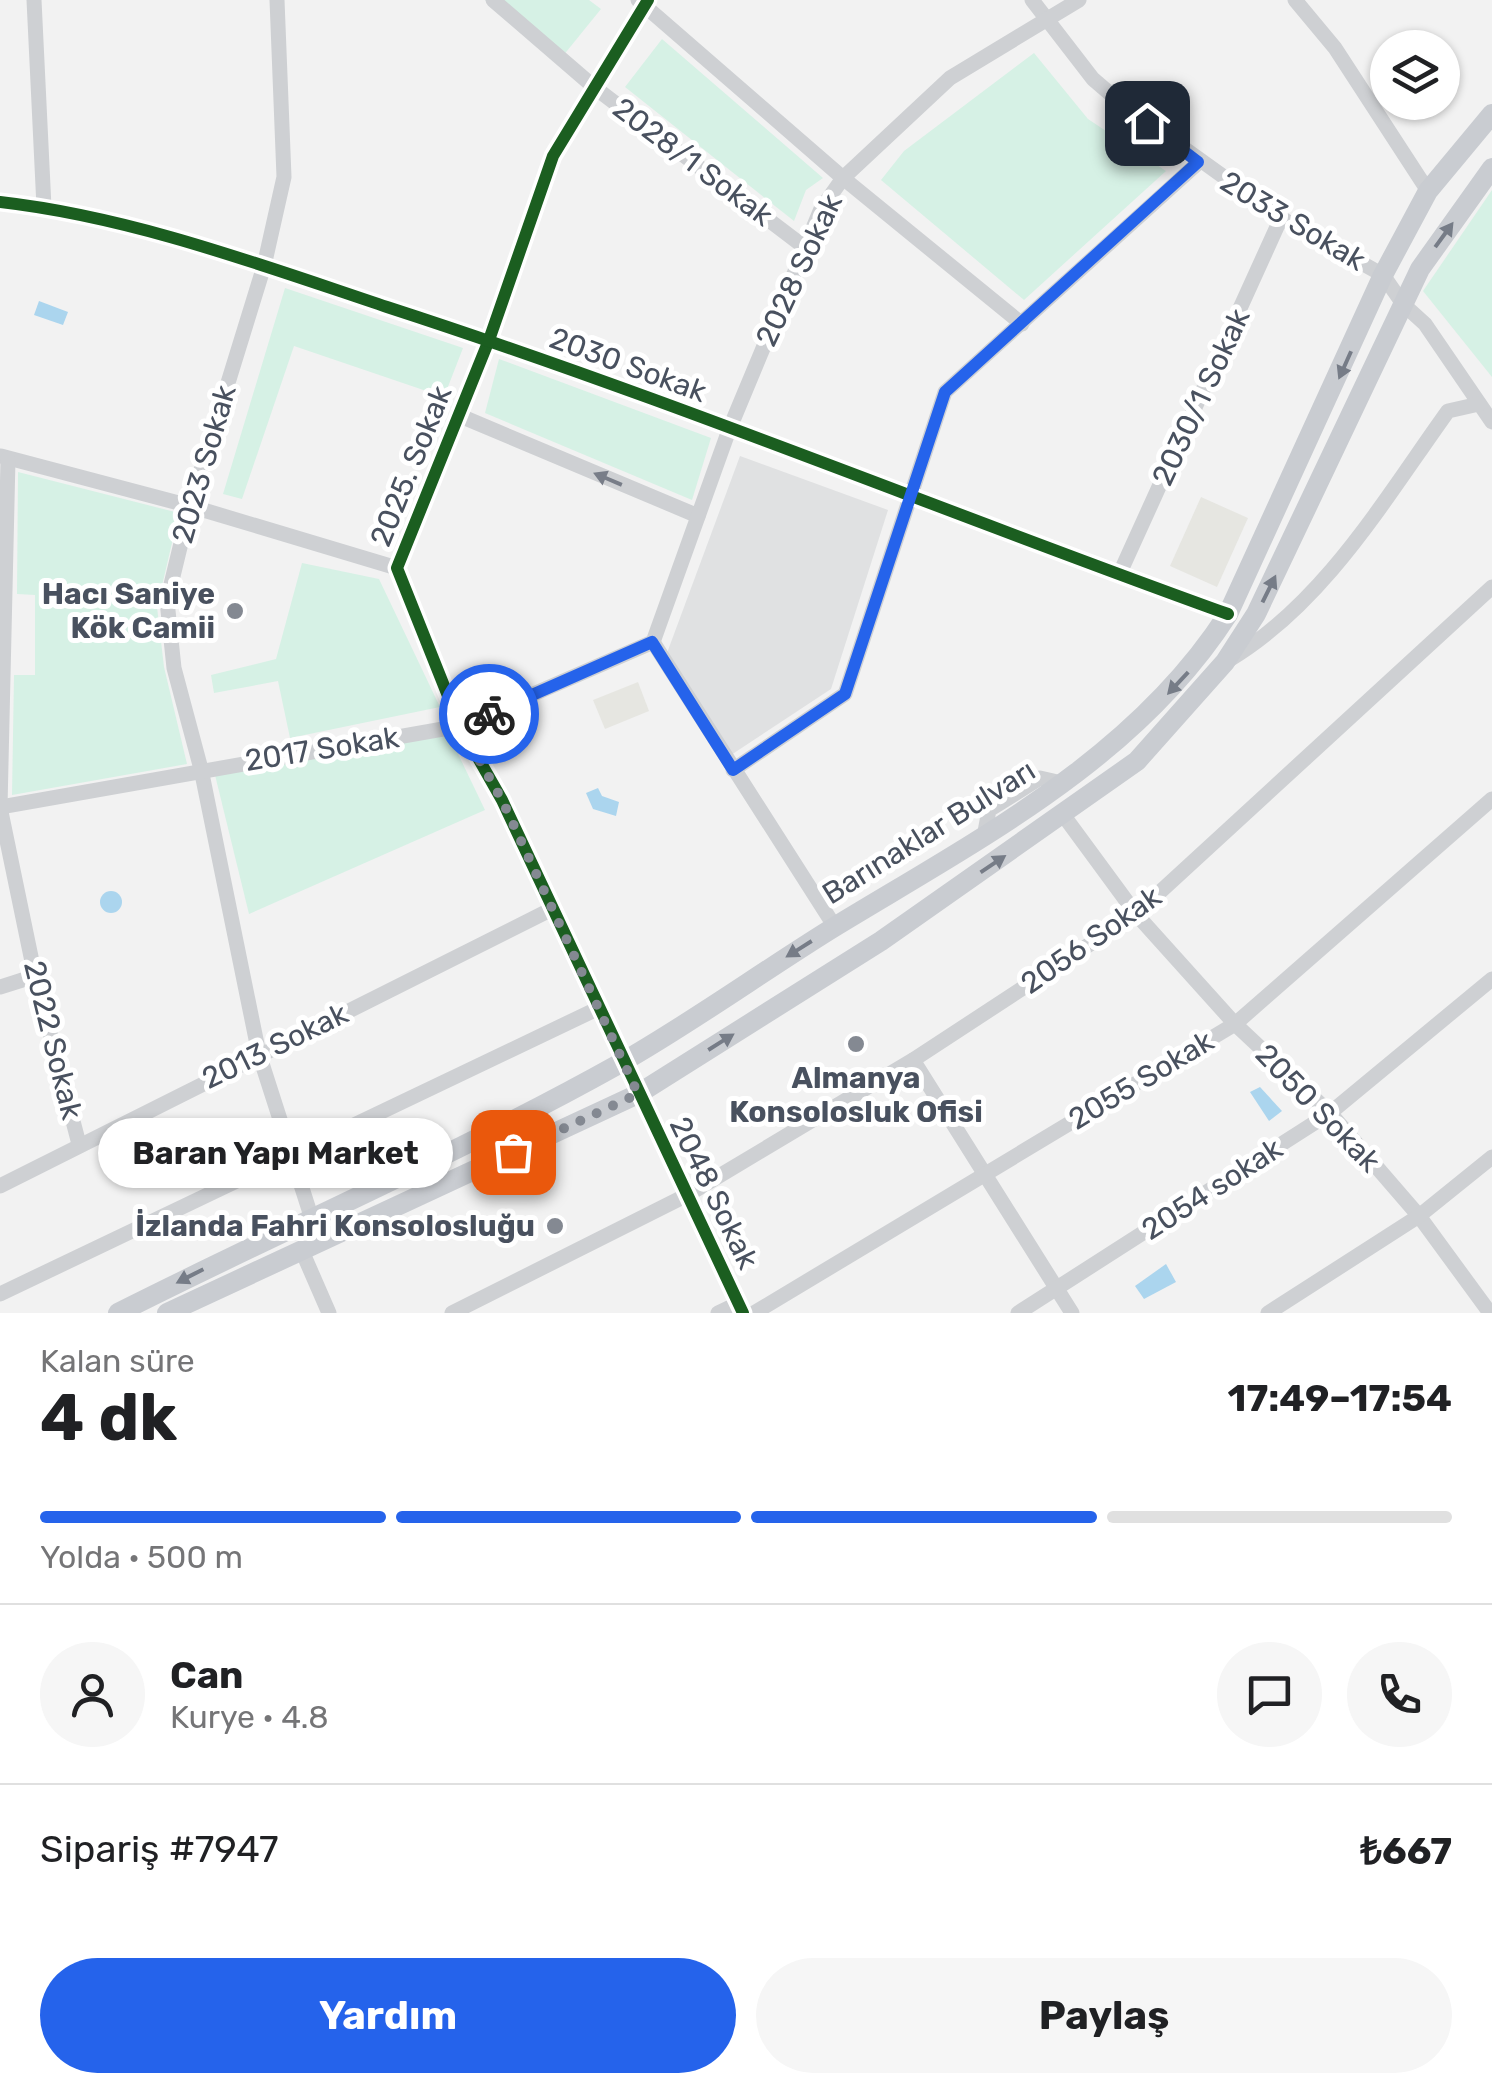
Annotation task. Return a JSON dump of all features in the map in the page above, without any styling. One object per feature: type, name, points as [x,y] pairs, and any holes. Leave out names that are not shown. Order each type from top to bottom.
[{"type":"main road","name":"Barınaklar Bulvarı","points":[[118,1313],[310,1216],[480,1137],[622,1062],[984,837],[1062,783],[1156,706],[1196,664],[1228,614],[1306,451],[1382,275],[1428,191],[1492,114]]},
{"type":"main road","name":"Barınaklar Bulvarı","points":[[168,1313],[638,1094],[880,941],[1064,816],[1137,761],[1225,662],[1264,600],[1420,268],[1492,168]]},
{"type":"street","points":[[34,0],[44,207]]},
{"type":"street","name":"2023 Sokak","points":[[277,0],[284,177],[264,266],[190,506],[166,601],[174,668],[202,770],[259,1054],[310,1216]]},
{"type":"street","name":"2028/1 Sokak","points":[[492,0],[594,87],[804,246]]},
{"type":"street","name":"2033 Sokak","points":[[1032,0],[1093,79],[1198,162],[1282,218],[1382,275]]},
{"type":"street","name":"2028 Sokak","points":[[652,642],[729,430],[804,246],[843,178],[950,78],[1080,0]]},
{"type":"street","points":[[1299,1],[1336,48],[1428,191]]},
{"type":"street","points":[[643,2],[843,178],[1022,324]]},
{"type":"street","name":"2025. Sokak","points":[[622,1062],[502,800],[460,726],[396,568],[489,340],[553,156],[643,2]]},
{"type":"street","points":[[733,770],[845,694],[945,392],[1198,162]]},
{"type":"street","name":"2030 Sokak","points":[[0,202],[65,209],[264,266],[489,340],[1228,614]]},
{"type":"street","name":"2030/1 Sokak","points":[[1119,575],[1282,218]]},
{"type":"street","points":[[1382,275],[1403,304],[1426,324],[1488,414]]},
{"type":"street","points":[[1225,662],[1266,638],[1332,570],[1448,411],[1488,414]]},
{"type":"street","points":[[458,415],[698,516]]},
{"type":"street","points":[[4,457],[190,506],[396,568]]},
{"type":"street","name":"2022 Sokak","points":[[4,457],[0,807],[35,976],[79,1144]]},
{"type":"street","name":"2056 Sokak","points":[[452,1313],[690,1194],[913,1060],[1136,914],[1492,587]]},
{"type":"street","points":[[652,642],[834,927]]},
{"type":"street","name":"2017 Sokak","points":[[0,807],[460,726],[652,642]]},
{"type":"street","name":"2055 Sokak","points":[[754,1313],[1234,1024],[1492,799]]},
{"type":"street","name":"2050 Sokak","points":[[1064,816],[1136,914],[1234,1024],[1330,1113],[1419,1216],[1490,1313]]},
{"type":"street","name":"2013 Sokak","points":[[0,1186],[552,910]]},
{"type":"street","points":[[0,987],[35,976]]},
{"type":"street","name":"2054 sokak","points":[[1018,1313],[1330,1113],[1492,979]]},
{"type":"street","points":[[0,1294],[599,1008]]},
{"type":"street","points":[[913,1060],[1072,1313]]},
{"type":"street","name":"2048 Sokak","points":[[622,1062],[690,1194],[741,1308]]},
{"type":"street","points":[[1268,1313],[1419,1216],[1492,1156]]},
{"type":"street","points":[[302,1251],[329,1313]]},
{"type":"street","points":[[718,1313],[741,1308]]},
{"type":"shaded area","points":[[740,456],[888,510],[831,689],[731,755],[667,653]]},
{"type":"shaded area","points":[[1201,497],[1248,518],[1217,587],[1170,566]]},
{"type":"shaded area","points":[[638,682],[649,711],[605,729],[593,700]]},
{"type":"green space","points":[[485,0],[589,0],[601,9],[558,62]]},
{"type":"green space","points":[[662,39],[823,178],[806,190],[794,221],[625,87]]},
{"type":"green space","points":[[1034,53],[1088,119],[1166,171],[1024,300],[881,180],[904,151]]},
{"type":"green space","points":[[1492,190],[1492,377],[1423,291]]},
{"type":"green space","points":[[285,288],[463,348],[444,397],[294,346],[242,499],[223,494]]},
{"type":"green space","points":[[499,359],[711,438],[692,500],[485,413]]},
{"type":"green space","points":[[18,472],[179,513],[157,607],[164,667],[187,764],[12,795],[14,675],[35,675],[35,595],[17,594]]},
{"type":"green space","points":[[302,563],[379,579],[440,707],[290,738],[278,681],[214,693],[211,675],[276,659]]},
{"type":"green space","points":[[449,735],[485,810],[249,914],[215,775]]},
{"type":"water","points":[[39,301],[68,312],[63,325],[34,315]]},
{"type":"water","points":[[598,788],[602,796],[619,802],[616,816],[593,809],[586,793]]},
{"type":"water","points":[[111,891],[119,894],[119,910],[111,913],[103,910],[100,902],[103,894]]},
{"type":"water","points":[[1260,1087],[1282,1111],[1269,1121],[1250,1092]]},
{"type":"water","points":[[1166,1264],[1176,1282],[1144,1299],[1135,1286]]},
{"type":"cycle path","points":[[648,0],[553,156],[489,340],[397,568],[460,726],[502,800],[743,1313]]},
{"type":"cycle path","points":[[0,202],[98,219],[196,244],[493,342],[1228,614]]},
{"type":"way so far","points":[[489,714],[460,726],[502,800],[638,1094],[513,1152]]},
{"type":"place","name":"Hacı Saniye Kök Camii","points":[[235,611]]},
{"type":"place","name":"Almanya Konsolosluk Ofisi","points":[[856,1044]]},
{"type":"place","name":"Baran Yapı Market","points":[[513,1152]]},
{"type":"place","name":"İzlanda Fahri Konsolosluğu","points":[[555,1226]]},
{"type":"route","points":[[489,714],[652,642],[733,770],[845,694],[945,392],[1198,162],[1147,123]]}]
